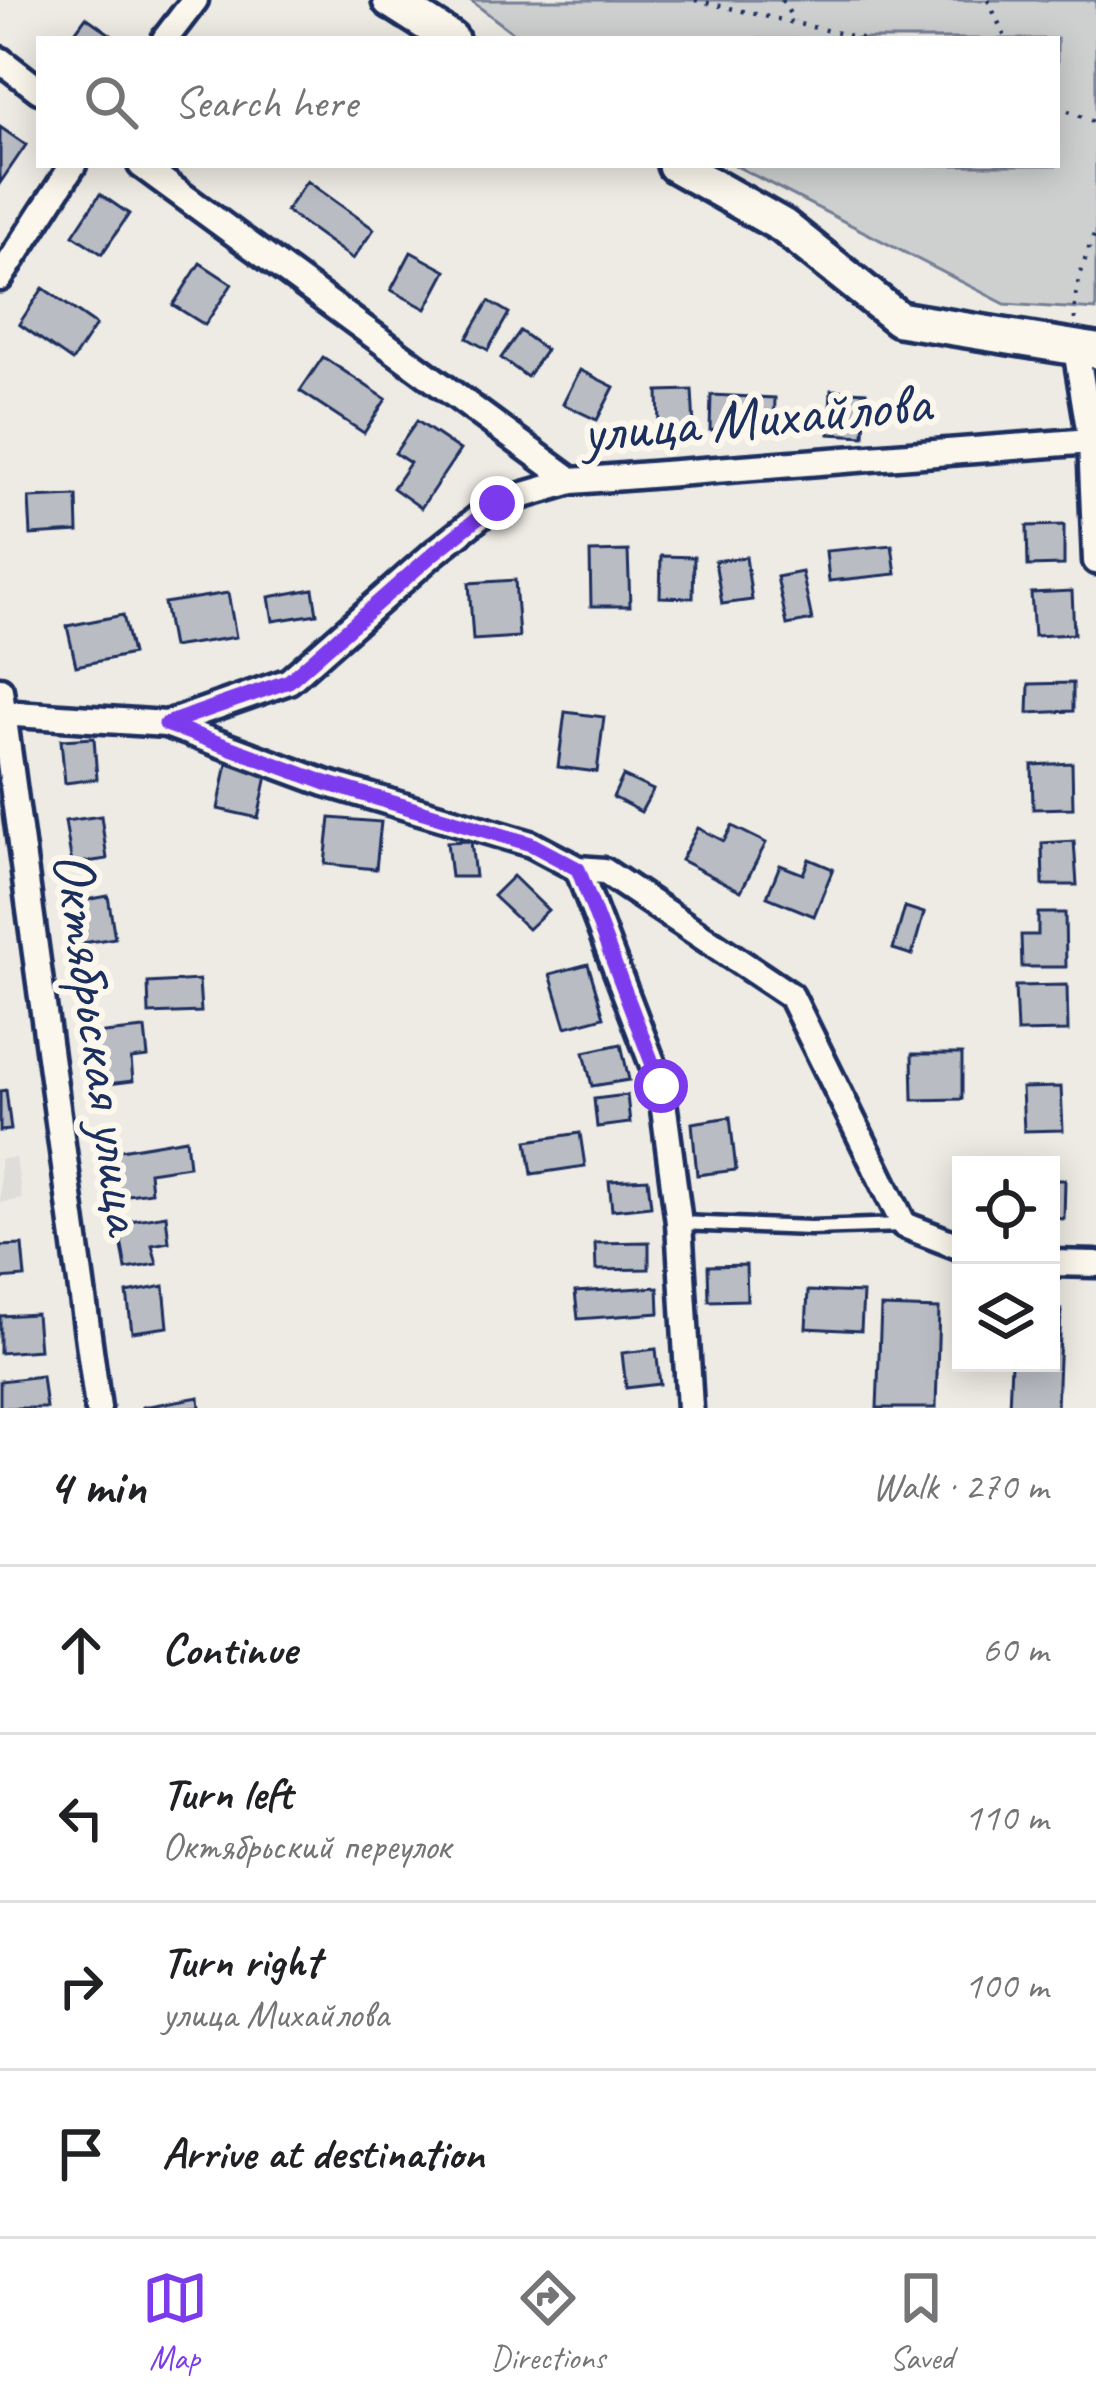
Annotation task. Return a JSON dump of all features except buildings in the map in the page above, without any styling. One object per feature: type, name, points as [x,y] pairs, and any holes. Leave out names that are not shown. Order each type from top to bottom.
[{"type":"street","points":[[167,36],[195,0]]},
{"type":"street","points":[[390,0],[446,36]]},
{"type":"street","points":[[0,60],[36,88]]},
{"type":"street","points":[[0,278],[71,168]]},
{"type":"street","points":[[145,168],[572,481]]},
{"type":"street","points":[[680,168],[783,226],[899,319],[1086,350],[1096,561]]},
{"type":"street","name":"улица Михайлова","points":[[1,705],[166,724],[289,681],[497,503],[572,481],[1091,440]]},
{"type":"street","name":"Октябрьская улица","points":[[1,705],[98,1408]]},
{"type":"street","points":[[166,724],[326,783],[531,844],[578,869],[604,871],[791,996],[904,1226],[952,1244]]},
{"type":"street","points":[[578,869],[661,1086],[680,1223],[690,1408]]},
{"type":"street","points":[[1060,1263],[1096,1264]]},
{"type":"lane","points":[[680,1223],[904,1226]]},
{"type":"path","points":[[695,0],[852,36]]},
{"type":"path","points":[[782,0],[795,22]]},
{"type":"path","points":[[988,0],[1005,36]]},
{"type":"path","points":[[1060,107],[1096,123]]},
{"type":"path","points":[[1086,350],[1074,302],[1096,230]]},
{"type":"shaded area","points":[[470,0],[1096,0],[1096,310],[1005,304],[740,168],[1060,168],[1060,36],[517,36]]},
{"type":"shaded area","points":[[16,1158],[22,1199],[0,1203],[0,1159]]},
{"type":"route","points":[[497,503],[289,681],[166,724],[326,783],[531,844],[578,869],[661,1086]]}]
